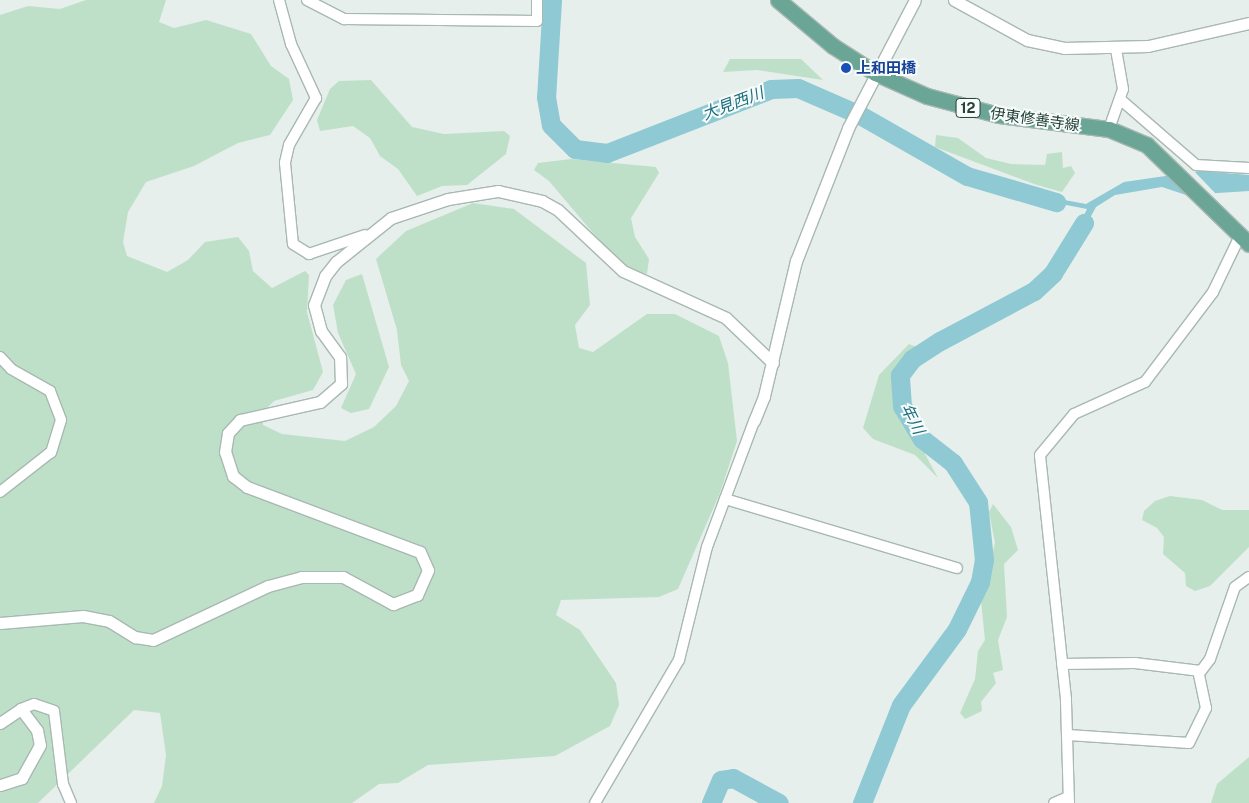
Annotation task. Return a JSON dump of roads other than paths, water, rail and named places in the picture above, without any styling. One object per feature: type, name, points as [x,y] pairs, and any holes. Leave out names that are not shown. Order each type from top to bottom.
[{"type":"main road","name":"伊東修善寺線","points":[[778,0],[833,46],[875,73],[966,108],[1109,129],[1148,145],[1176,169],[1245,240]]},
{"type":"street","points":[[279,0],[291,44],[316,98],[289,145],[285,163],[293,244],[309,254],[365,235]]},
{"type":"street","points":[[307,0],[344,18],[537,21],[537,0]]},
{"type":"street","points":[[595,803],[679,660],[707,547],[754,421],[773,362],[796,261],[848,128],[875,73],[915,0]]},
{"type":"street","points":[[954,0],[1041,45],[1116,50],[1249,23]]},
{"type":"street","points":[[1109,129],[1122,100],[1116,50]]},
{"type":"street","points":[[1122,100],[1196,165],[1249,168]]},
{"type":"street","points":[[0,623],[83,616],[109,621],[135,637],[153,640],[268,586],[301,577],[343,577],[393,604],[417,595],[428,570],[420,552],[247,487],[233,476],[225,452],[228,433],[240,420],[320,402],[341,384],[340,357],[321,331],[314,305],[325,276],[365,235],[391,218],[479,191],[521,193],[558,210],[623,271],[726,318],[773,362]]},
{"type":"street","points":[[1054,803],[1068,800],[1068,735],[1040,455],[1044,444],[1074,414],[1145,382],[1213,292],[1245,240]]},
{"type":"street","points":[[0,357],[11,369],[50,392],[61,420],[51,452],[0,492]]},
{"type":"street","points":[[725,499],[957,568]]},
{"type":"street","points":[[1198,671],[1210,659],[1235,586],[1249,577]]},
{"type":"street","points":[[1062,664],[1135,663],[1198,671]]},
{"type":"street","points":[[1068,735],[1189,743],[1206,708],[1198,671]]},
{"type":"street","points":[[0,723],[21,709],[34,704],[54,711],[63,784],[71,803]]},
{"type":"street","points":[[0,785],[22,778],[40,744],[37,730],[21,709]]},
{"type":"water","points":[[1200,171],[1249,175],[1249,191],[1186,195],[1162,187],[1115,195],[1096,207],[1074,247],[1070,244],[1087,209],[1030,198],[1032,194],[1086,204],[1124,182]]},
{"type":"waterway","name":"大見西川","points":[[552,0],[546,97],[551,125],[575,149],[607,153],[771,89],[798,88],[860,115],[967,176],[1056,202]]},
{"type":"waterway","name":"年川","points":[[862,803],[901,705],[957,629],[980,582],[984,560],[978,502],[953,463],[922,439],[902,406],[900,375],[912,359],[940,341],[1034,291],[1053,273],[1084,223]]},
{"type":"waterway","name":"年川","points":[[711,803],[721,780],[733,778],[779,803]]},
{"type":"place","name":"上和田橋","points":[[846,68]]}]
